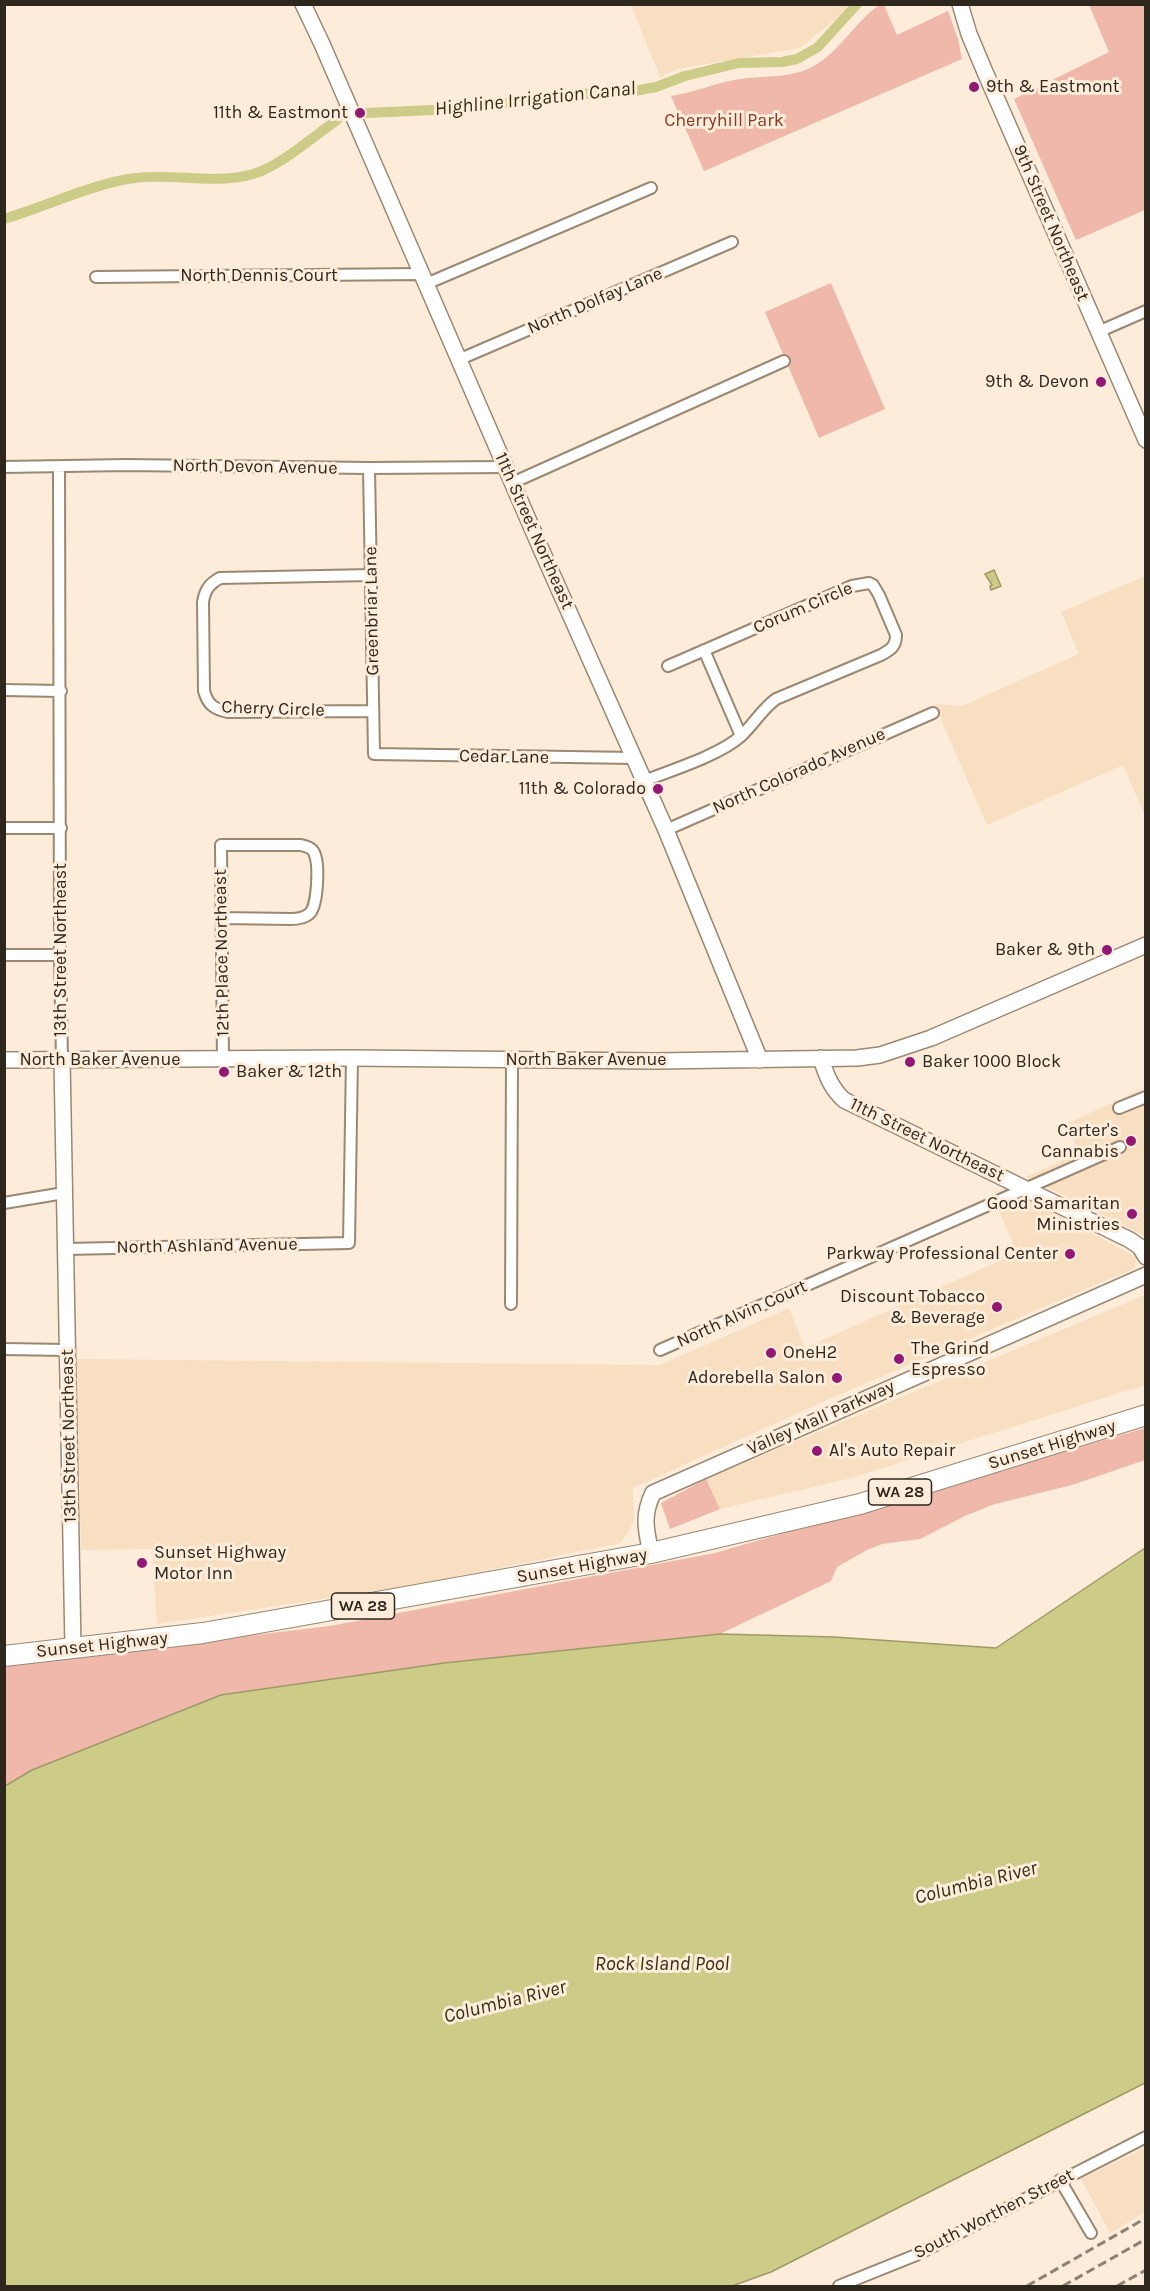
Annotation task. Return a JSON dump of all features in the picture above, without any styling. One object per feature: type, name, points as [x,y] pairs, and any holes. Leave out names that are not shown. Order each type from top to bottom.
[{"type":"highway","name":"Sunset Highway","points":[[4,1656],[203,1633],[651,1553],[860,1504],[1146,1415]]},
{"type":"main road","name":"11th Street Northeast","points":[[303,4],[666,830],[760,1060]]},
{"type":"main road","name":"9th Street Northeast","points":[[960,4],[976,51],[1146,440]]},
{"type":"main road","name":"North Baker Avenue","points":[[4,1060],[352,1058],[760,1060],[880,1056],[931,1038],[1146,945]]},
{"type":"main road","name":"11th Street Northeast","points":[[821,1058],[826,1077],[844,1100],[1130,1240],[1140,1247],[1146,1257]]},
{"type":"main road","name":"13th Street Northeast","points":[[62,1060],[73,1648]]},
{"type":"main road","name":"Valley Mall Parkway","points":[[651,1553],[645,1529],[646,1508],[653,1493],[1146,1275]]},
{"type":"street","name":"North Dennis Court","points":[[96,277],[423,279],[651,188]]},
{"type":"street","name":"North Dolfay Lane","points":[[458,360],[732,242]]},
{"type":"street","points":[[1098,332],[1146,311]]},
{"type":"street","points":[[512,483],[784,361]]},
{"type":"street","name":"North Devon Avenue","points":[[4,467],[506,466]]},
{"type":"street","name":"13th Street Northeast","points":[[59,467],[62,1060]]},
{"type":"street","name":"Greenbriar Lane","points":[[369,468],[374,754]]},
{"type":"street","name":"Cherry Circle","points":[[372,575],[220,578],[210,584],[205,592],[203,613],[204,691],[212,707],[228,712],[374,711]]},
{"type":"street","name":"Corum Circle","points":[[644,781],[706,756],[741,736],[776,699],[881,656],[892,648],[896,642],[896,635],[879,594],[869,583],[852,586],[668,666]]},
{"type":"street","points":[[704,650],[741,736]]},
{"type":"street","points":[[4,690],[61,691]]},
{"type":"street","name":"North Colorado Avenue","points":[[666,830],[933,713]]},
{"type":"street","name":"Cedar Lane","points":[[374,754],[634,758]]},
{"type":"street","points":[[4,828],[61,828]]},
{"type":"street","name":"12th Place Northeast","points":[[221,918],[291,919],[302,918],[310,914],[316,897],[317,863],[310,847],[301,844],[221,845],[221,918],[223,1060]]},
{"type":"street","points":[[4,955],[60,955]]},
{"type":"street","name":"North Ashland Avenue","points":[[66,1249],[349,1243],[352,1058]]},
{"type":"street","points":[[511,1304],[512,1060]]},
{"type":"street","points":[[1119,1108],[1146,1097]]},
{"type":"street","name":"North Alvin Court","points":[[660,1350],[1120,1147]]},
{"type":"street","points":[[4,1203],[64,1193]]},
{"type":"street","points":[[4,1349],[67,1350]]},
{"type":"street","name":"South Worthen Street","points":[[839,2286],[916,2255],[1146,2137]]},
{"type":"street","points":[[1060,2180],[1091,2234]]},
{"type":"shaded area","points":[[631,5],[849,5],[800,48],[694,66],[675,70],[660,77]]},
{"type":"shaded area","points":[[1145,576],[1145,816],[1123,765],[987,825],[934,704],[962,706],[1079,654],[1061,612]]},
{"type":"shaded area","points":[[1142,1089],[1146,1094],[1145,1236],[1026,1177],[1079,1153],[1066,1124]]},
{"type":"shaded area","points":[[1007,1188],[1136,1257],[1135,1268],[827,1400],[633,1488],[634,1521],[621,1543],[421,1584],[157,1624],[152,1549],[81,1550],[77,1359],[660,1365],[789,1308],[805,1348],[1017,1253],[992,1195]]},
{"type":"shaded area","points":[[1145,1295],[1145,1385],[851,1478],[720,1509],[706,1479]]},
{"type":"shaded area","points":[[1145,2148],[1145,2212],[1110,2233],[1081,2179]]},
{"type":"green space","name":"Cherryhill Park","points":[[879,5],[884,5],[897,35],[948,11],[962,59],[704,171],[671,96],[734,80],[780,76],[813,67],[831,54]]},
{"type":"green space","points":[[1089,5],[1145,5],[1145,210],[1076,240],[1014,99],[1109,52]]},
{"type":"green space","points":[[831,283],[885,409],[819,438],[765,312]]},
{"type":"green space","points":[[1145,1428],[1145,1460],[1072,1485],[995,1504],[967,1515],[920,1539],[882,1544],[867,1550],[837,1567],[831,1581],[720,1634],[444,1663],[32,1770],[5,1786],[4,1665],[330,1626],[715,1553]]},
{"type":"green space","points":[[706,1479],[720,1509],[670,1529],[661,1503]]},
{"type":"water","points":[[994,570],[1001,586],[991,590],[992,585],[985,574]]},
{"type":"water","name":"Rock Island Pool","points":[[1145,1548],[1145,2083],[771,2272],[732,2286],[5,2286],[5,1786],[32,1770],[221,1695],[444,1663],[720,1634],[834,1637],[996,1648]]},
{"type":"waterway","name":"Highline Irrigation Canal","points":[[367,113],[475,108],[566,94],[624,93],[656,87],[685,76],[739,63],[782,62],[797,59],[818,47],[857,4]]},
{"type":"waterway","name":"Highline Irrigation Canal","points":[[4,219],[86,190],[135,178],[224,179],[253,174],[285,158],[337,120]]},
{"type":"railway","points":[[1027,2286],[1146,2218]]},
{"type":"railway","points":[[1063,2286],[1146,2239]]},
{"type":"railway","points":[[1117,2286],[1146,2270]]},
{"type":"place","name":"9th & Eastmont","points":[[974,87]]},
{"type":"place","name":"11th & Eastmont","points":[[360,113]]},
{"type":"place","name":"9th & Devon","points":[[1101,382]]},
{"type":"place","name":"11th & Colorado","points":[[658,789]]},
{"type":"place","name":"Baker & 9th","points":[[1107,950]]},
{"type":"place","name":"Baker 1000 Block","points":[[910,1062]]},
{"type":"place","name":"Baker & 12th","points":[[224,1072]]},
{"type":"place","name":"Carter's Cannabis","points":[[1131,1141]]},
{"type":"place","name":"Good Samaritan Ministries","points":[[1132,1214]]},
{"type":"place","name":"Parkway Professional Center","points":[[1070,1254]]},
{"type":"place","name":"Discount Tobacco & Beverage","points":[[997,1307]]},
{"type":"place","name":"OneH2","points":[[771,1353]]},
{"type":"place","name":"The Grind Espresso","points":[[899,1359]]},
{"type":"place","name":"Adorebella Salon","points":[[837,1378]]},
{"type":"place","name":"Al's Auto Repair","points":[[817,1451]]},
{"type":"place","name":"Sunset Highway Motor Inn","points":[[142,1563]]},
{"type":"water label","name":"Columbia River","points":[[976,1883]]},
{"type":"water label","name":"Columbia River","points":[[505,2002]]}]
